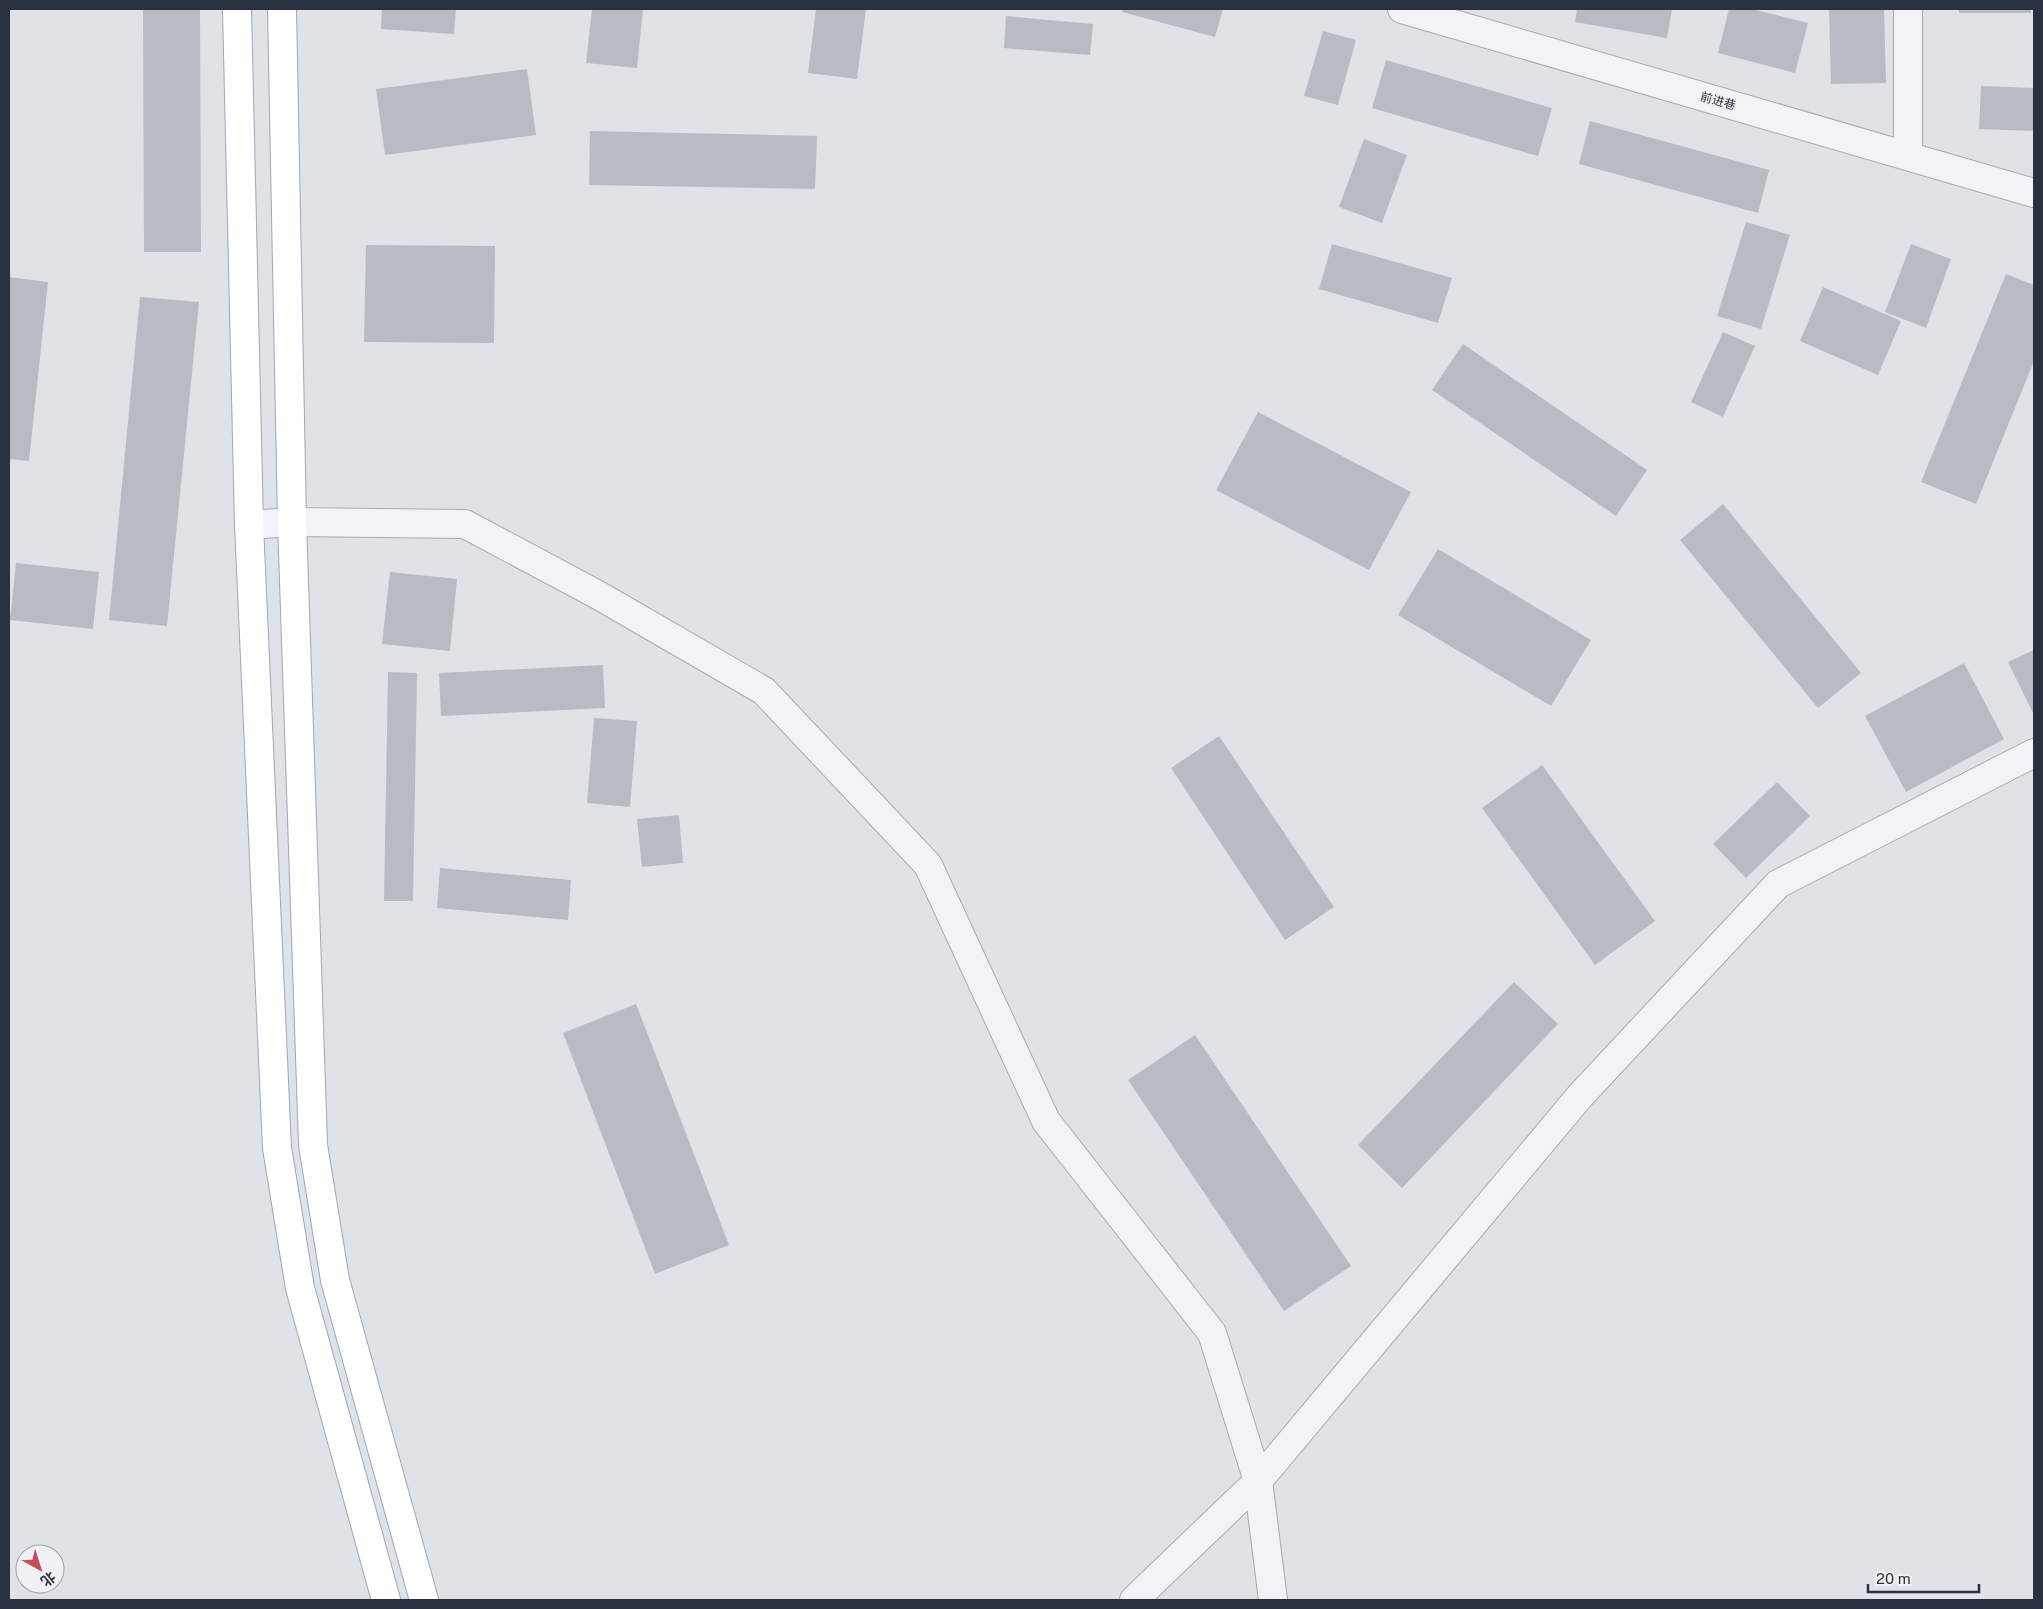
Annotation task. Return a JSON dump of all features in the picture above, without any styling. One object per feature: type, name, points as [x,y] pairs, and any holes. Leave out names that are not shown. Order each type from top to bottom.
[{"type":"main road","points":[[237,9],[249,525],[277,1148],[300,1288],[386,1600]]},
{"type":"main road","points":[[282,9],[292,522],[313,1145],[336,1280],[424,1600]]},
{"type":"street","name":"前进巷","points":[[1402,9],[1433,13],[2034,193]]},
{"type":"street","points":[[1908,9],[1908,156]]},
{"type":"street","points":[[249,525],[292,522],[465,524],[598,595],[764,691],[928,865],[1046,1121],[1212,1333],[1258,1481],[1273,1600]]},
{"type":"street","points":[[1134,1600],[1258,1481],[1580,1096],[1778,884],[2034,753]]},
{"type":"building","points":[[143,9],[200,9],[201,252],[144,252]]},
{"type":"building","points":[[382,9],[456,9],[454,34],[381,29]]},
{"type":"building","points":[[592,9],[643,9],[637,68],[586,63]]},
{"type":"building","points":[[816,9],[866,9],[857,79],[808,73]]},
{"type":"building","points":[[1123,9],[1223,9],[1215,37],[1122,12]]},
{"type":"building","points":[[1577,9],[1672,9],[1667,38],[1575,22]]},
{"type":"building","points":[[1729,9],[1752,9],[1808,23],[1795,73],[1718,53]]},
{"type":"building","points":[[1829,9],[1884,9],[1886,83],[1831,84]]},
{"type":"building","points":[[1959,9],[2031,9],[2031,13],[1959,13]]},
{"type":"building","points":[[1006,16],[1093,24],[1090,55],[1004,48]]},
{"type":"building","points":[[1323,31],[1356,40],[1338,105],[1304,96]]},
{"type":"building","points":[[1386,60],[1552,108],[1538,156],[1372,108]]},
{"type":"building","points":[[527,69],[536,135],[385,155],[376,89]]},
{"type":"building","points":[[1981,86],[2034,88],[2034,131],[1979,129]]},
{"type":"building","points":[[1590,121],[1769,170],[1758,213],[1579,164]]},
{"type":"building","points":[[590,131],[817,136],[815,189],[589,185]]},
{"type":"building","points":[[1364,139],[1407,155],[1382,223],[1339,207]]},
{"type":"building","points":[[1746,222],[1790,235],[1761,329],[1717,316]]},
{"type":"building","points":[[1332,244],[1452,278],[1438,323],[1319,289]]},
{"type":"building","points":[[1911,244],[1951,259],[1926,328],[1885,312]]},
{"type":"building","points":[[366,245],[495,246],[494,343],[364,342]]},
{"type":"building","points":[[2006,274],[2034,285],[2034,361],[1976,504],[1921,482]]},
{"type":"building","points":[[9,277],[48,282],[29,461],[9,459]]},
{"type":"building","points":[[1823,287],[1901,321],[1878,375],[1800,341]]},
{"type":"building","points":[[140,297],[199,302],[167,626],[109,620]]},
{"type":"building","points":[[1723,332],[1755,346],[1723,417],[1691,402]]},
{"type":"building","points":[[1463,344],[1647,470],[1616,516],[1432,390]]},
{"type":"building","points":[[1258,412],[1411,492],[1369,570],[1216,490]]},
{"type":"building","points":[[1723,504],[1861,673],[1818,708],[1680,540]]},
{"type":"building","points":[[1438,549],[1591,640],[1551,706],[1398,615]]},
{"type":"building","points":[[16,563],[99,572],[93,629],[10,620]]},
{"type":"building","points":[[390,572],[457,579],[450,651],[382,644]]},
{"type":"building","points":[[2034,650],[2034,715],[2008,662]]},
{"type":"building","points":[[1964,663],[2004,739],[1906,792],[1865,716]]},
{"type":"building","points":[[603,665],[605,708],[441,716],[439,673]]},
{"type":"building","points":[[388,672],[417,673],[413,901],[384,901]]},
{"type":"building","points":[[594,718],[637,721],[630,807],[587,803]]},
{"type":"building","points":[[1219,736],[1334,907],[1285,940],[1171,768]]},
{"type":"building","points":[[1542,765],[1655,921],[1595,965],[1482,808]]},
{"type":"building","points":[[1777,782],[1810,816],[1746,878],[1713,844]]},
{"type":"building","points":[[679,815],[683,863],[642,867],[637,819]]},
{"type":"building","points":[[440,868],[571,880],[568,920],[437,908]]},
{"type":"building","points":[[1514,982],[1558,1024],[1402,1188],[1358,1145]]},
{"type":"building","points":[[636,1004],[729,1245],[655,1274],[563,1033]]},
{"type":"building","points":[[1195,1035],[1351,1266],[1284,1311],[1128,1080]]}]
